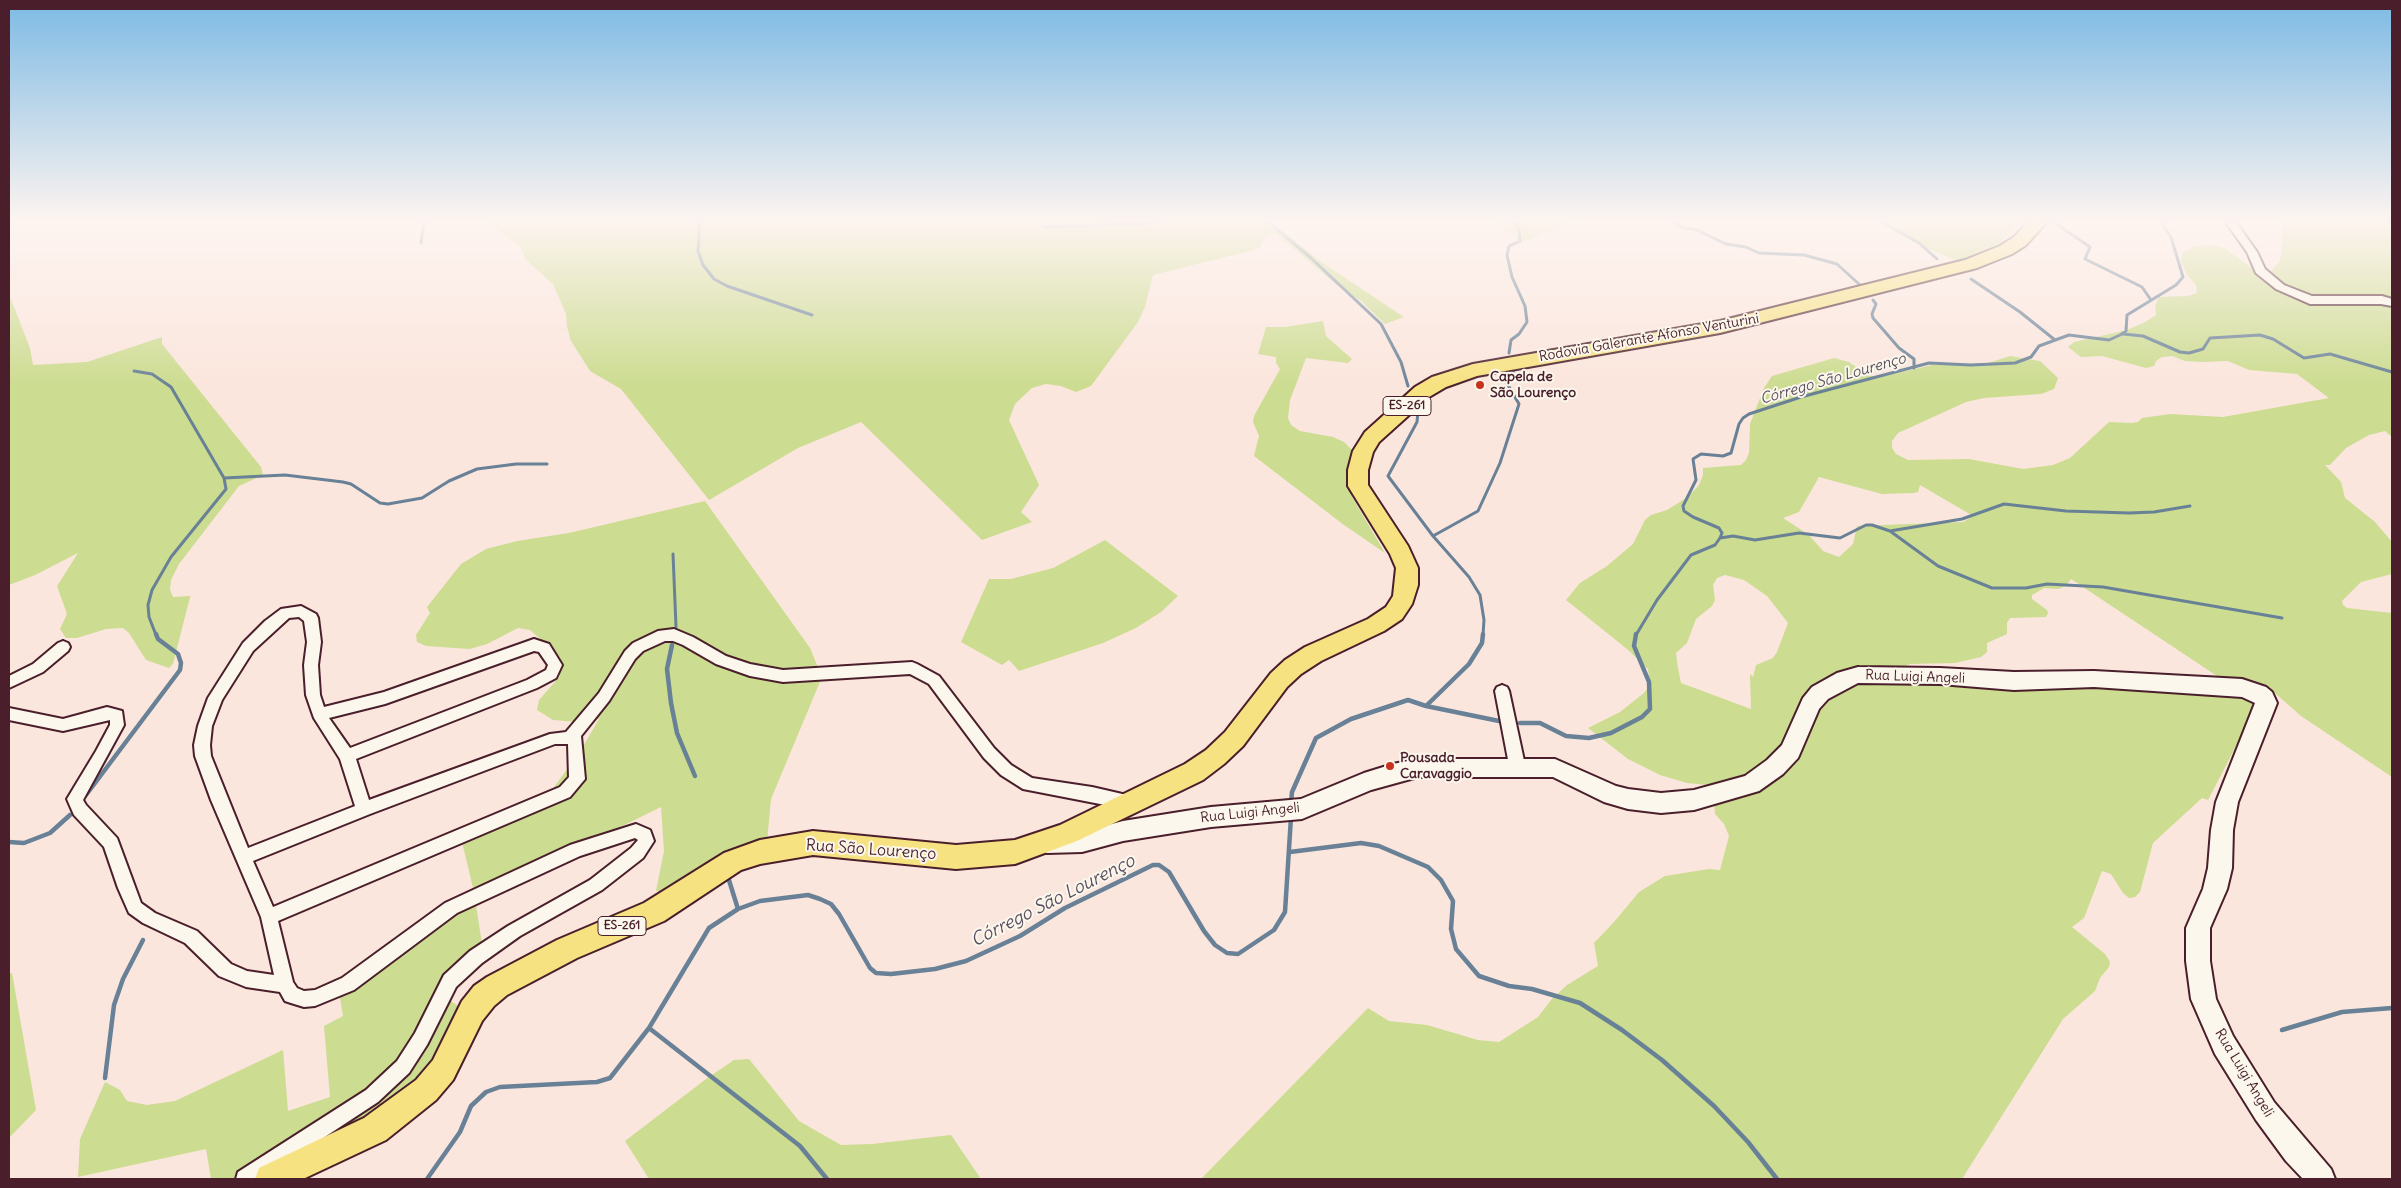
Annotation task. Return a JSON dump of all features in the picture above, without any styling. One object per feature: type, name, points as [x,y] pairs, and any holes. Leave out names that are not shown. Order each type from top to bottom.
[{"type":"main road","name":"Rodovia Galerante Afonso Venturini","points":[[1046,843],[1194,772],[1215,757],[1234,739],[1279,680],[1293,667],[1313,654],[1376,626],[1394,613],[1404,598],[1408,585],[1407,568],[1400,552],[1358,486],[1358,470],[1363,451],[1372,436],[1422,392],[1439,382],[1473,370],[1720,327],[1921,276]]},
{"type":"main road","name":"Rua São Lourenço","points":[[270,1179],[375,1129],[405,1108],[426,1090],[443,1070],[472,1011],[484,996],[497,986],[567,949],[654,912],[733,861],[760,852],[814,843],[900,850],[956,858],[1015,852],[1046,843]]},
{"type":"street","points":[[2267,276],[2280,287],[2310,300],[2382,300],[2392,303]]},
{"type":"street","points":[[245,1179],[372,1096],[403,1067],[421,1039],[450,981],[476,957],[514,931],[596,885],[644,846],[644,836],[636,830],[576,850],[464,901],[438,917],[348,984],[328,994],[304,999],[291,995],[286,985],[269,918],[219,800],[203,756],[203,736],[215,698],[248,647],[278,618],[294,611],[306,614],[312,622],[313,695],[319,714],[329,732],[347,756],[364,809]]},
{"type":"street","points":[[570,738],[604,697],[630,655],[651,640],[663,635],[674,636],[688,641],[720,660],[750,670],[783,676],[912,668],[934,680],[989,753],[1006,770],[1028,784],[1062,792],[1092,794],[1131,803]]},
{"type":"street","points":[[319,714],[385,698],[534,645],[544,648],[555,665],[551,674],[532,684],[347,756]]},
{"type":"street","points":[[9,682],[38,668],[63,647]]},
{"type":"street","name":"Rua Luigi Angeli","points":[[1046,843],[1082,842],[1152,826],[1211,817],[1302,809],[1371,781],[1418,768],[1518,770],[1540,767],[1555,768],[1612,795],[1654,803],[1694,800],[1751,784],[1776,767],[1790,751],[1810,704],[1820,692],[1844,679],[1858,675],[1940,676],[2014,681],[2094,679],[2242,688],[2258,693],[2264,698],[2265,709],[2240,765],[2227,802],[2217,882],[2198,928],[2198,961],[2204,999],[2224,1045],[2265,1111],[2321,1179]]},
{"type":"street","points":[[1502,691],[1518,770]]},
{"type":"street","points":[[9,714],[63,725],[107,713],[117,715],[117,725],[75,799],[80,810],[111,843],[126,888],[135,908],[149,918],[190,937],[225,970],[246,979],[286,985]]},
{"type":"street","points":[[244,857],[364,809],[555,738],[575,740],[577,779],[565,792],[269,918]]},
{"type":"green space","points":[[544,276],[1153,276],[1145,307],[1138,322],[1091,386],[1076,392],[1061,386],[1046,384],[1032,388],[1015,404],[1009,420],[1039,485],[1021,512],[1032,522],[982,540],[861,422],[798,448],[709,500],[621,389],[590,371],[571,341],[566,314],[553,284]]},
{"type":"green space","points":[[1327,276],[1343,276],[1404,317],[1385,324],[1361,301]]},
{"type":"green space","points":[[2188,276],[2263,276],[2265,278],[2266,276],[2392,276],[2392,437],[2385,431],[2369,435],[2346,448],[2330,465],[2325,465],[2341,482],[2345,498],[2375,522],[2392,542],[2392,574],[2361,582],[2342,601],[2343,605],[2347,608],[2392,613],[2392,777],[2301,716],[2276,694],[2254,682],[2242,679],[2223,680],[2071,579],[2066,586],[2058,589],[2044,588],[2032,595],[2032,599],[2047,610],[2046,617],[2010,618],[2007,623],[2007,634],[1987,643],[1987,652],[1981,657],[1955,663],[1910,664],[1889,672],[2208,683],[2262,702],[2245,729],[2208,800],[2202,798],[2153,843],[2140,892],[2135,897],[2129,898],[2123,893],[2111,874],[2102,871],[2084,918],[2072,927],[2105,954],[2110,962],[2109,967],[2100,978],[2095,991],[2063,1019],[1962,1179],[1201,1179],[1368,1008],[1389,1021],[1427,1025],[1478,1040],[1499,1042],[1538,1017],[1551,1000],[1567,985],[1598,966],[1594,943],[1639,892],[1665,876],[1709,869],[1720,870],[1729,836],[1724,824],[1715,814],[1714,801],[1719,783],[1708,785],[1687,783],[1660,775],[1628,759],[1588,728],[1620,712],[1644,693],[1650,685],[1648,669],[1627,649],[1566,600],[1580,583],[1607,566],[1633,544],[1645,520],[1651,515],[1667,510],[1688,497],[1699,485],[1703,475],[1703,468],[1741,465],[1746,460],[1749,453],[1750,424],[1764,388],[1772,376],[1834,358],[1849,362],[1869,376],[1885,376],[1932,365],[1988,363],[2010,356],[2040,361],[2058,378],[2054,389],[2041,394],[1984,398],[1966,402],[1898,433],[1892,441],[1892,448],[1896,454],[1908,460],[1969,459],[2023,469],[2053,465],[2070,458],[2109,422],[2132,423],[2138,422],[2142,418],[2170,414],[2223,417],[2329,398],[2297,374],[2249,370],[2228,361],[2185,361],[2172,356],[2162,357],[2156,361],[2154,366],[2146,368],[2102,356],[2081,357],[2068,347],[2074,342],[2127,330],[2145,322],[2156,315],[2155,306],[2159,297],[2187,296],[2197,293],[2196,285]],"holes":[[[1819,477],[1882,494],[1914,493],[1918,492],[1920,485],[1973,516],[1963,522],[1857,526],[1853,544],[1839,557],[1823,551],[1809,535],[1783,518],[1799,512]],[[1725,575],[1744,580],[1767,596],[1788,623],[1773,658],[1756,665],[1753,677],[1750,674],[1751,709],[1681,683],[1676,653],[1687,643],[1696,619],[1712,606],[1715,600],[1713,585],[1717,578]]]},
{"type":"green space","points":[[9,294],[30,348],[33,365],[87,362],[162,337],[162,344],[261,467],[263,475],[239,486],[179,564],[171,580],[170,590],[173,597],[191,596],[173,664],[169,668],[146,660],[129,633],[123,628],[106,629],[77,638],[66,638],[60,629],[67,614],[57,586],[78,553],[35,575],[9,585]]},
{"type":"green space","points":[[1323,321],[1326,336],[1352,359],[1348,363],[1306,358],[1290,400],[1288,418],[1291,425],[1300,431],[1333,437],[1344,442],[1352,450],[1347,468],[1348,483],[1352,497],[1385,553],[1344,525],[1254,456],[1259,436],[1253,422],[1254,416],[1280,369],[1276,363],[1276,357],[1258,354],[1266,327],[1285,327]]},
{"type":"green space","points":[[705,501],[810,648],[822,677],[771,799],[767,842],[667,892],[656,891],[664,851],[661,807],[604,835],[474,892],[462,842],[549,794],[581,750],[599,719],[578,722],[553,720],[537,710],[539,700],[560,676],[560,663],[545,643],[530,630],[518,628],[487,644],[470,649],[426,646],[417,642],[416,635],[430,613],[427,607],[461,564],[486,549],[517,541],[569,533]]},
{"type":"green space","points":[[1105,540],[1178,596],[1161,612],[1136,628],[1103,643],[1019,671],[1009,660],[1002,665],[961,642],[989,579],[1011,579],[1053,568]]},
{"type":"green space","points":[[474,892],[482,944],[442,982],[436,992],[460,1007],[416,1087],[323,1150],[245,1179],[211,1179],[206,1149],[78,1177],[80,1139],[105,1082],[120,1090],[127,1101],[147,1105],[175,1101],[283,1050],[288,1111],[330,1097],[324,1026],[343,1016],[338,986]]},
{"type":"green space","points":[[9,973],[12,973],[36,1110],[9,1138]]},
{"type":"green space","points":[[749,1059],[799,1121],[841,1145],[872,1144],[951,1135],[981,1179],[649,1179],[625,1141],[734,1060]]},
{"type":"waterway","points":[[712,276],[727,286],[812,315]]},
{"type":"waterway","points":[[1331,276],[1381,324],[1401,362],[1408,386]]},
{"type":"waterway","points":[[1509,353],[1511,340],[1519,334],[1527,322],[1525,306],[1512,276]]},
{"type":"waterway","points":[[1851,276],[1860,285]]},
{"type":"waterway","points":[[2121,276],[2142,287],[2151,300]]},
{"type":"waterway","name":"Córrego São Lourenço","points":[[1914,367],[1929,363],[1971,365],[2015,363],[2031,357],[2039,346],[2069,335],[2109,340],[2126,331],[2127,315],[2176,285],[2183,276]]},
{"type":"waterway","points":[[1971,279],[2020,312],[2055,340]]},
{"type":"waterway","points":[[1873,300],[1876,304],[1872,314],[1873,318],[1899,348],[1914,359],[1914,367]]},
{"type":"waterway","points":[[2123,334],[2143,336],[2180,352],[2189,353],[2203,349],[2210,338],[2260,335],[2273,339],[2304,358],[2330,354],[2392,372]]},
{"type":"waterway","name":"Córrego São Lourenço","points":[[1720,538],[1722,533],[1719,528],[1684,511],[1683,506],[1696,480],[1693,459],[1701,454],[1723,456],[1731,453],[1739,424],[1749,414],[1801,397],[1914,367]]},
{"type":"waterway","points":[[1433,536],[1478,511],[1500,463],[1519,404],[1505,380],[1512,375],[1514,369]]},
{"type":"waterway","points":[[134,371],[152,374],[171,387],[224,478]]},
{"type":"waterway","points":[[1418,411],[1417,422],[1388,476],[1433,536]]},
{"type":"waterway","points":[[224,478],[285,475],[343,482],[351,484],[380,503],[388,504],[422,498],[449,481],[477,469],[516,464],[547,464]]},
{"type":"waterway","points":[[156,635],[149,617],[148,605],[152,590],[171,557],[226,489],[224,478]]},
{"type":"waterway","points":[[1890,531],[1962,519],[2004,504],[2066,511],[2129,513],[2154,512],[2190,506]]},
{"type":"waterway","points":[[1720,538],[1733,536],[1755,540],[1799,533],[1840,538],[1866,525],[1890,531]]},
{"type":"waterway","points":[[1890,531],[1938,566],[1992,588],[2026,588],[2047,584],[2103,587],[2282,618]]},
{"type":"waterway","points":[[1433,536],[1469,577],[1480,595],[1484,620],[1483,635]]},
{"type":"waterway","name":"Córrego São Lourenço","points":[[1636,635],[1657,600],[1691,555],[1715,545],[1720,538]]},
{"type":"waterway","points":[[673,554],[676,627]]},
{"type":"waterway","points":[[86,795],[180,670],[181,663],[178,654],[158,639],[156,634]]},
{"type":"waterway","points":[[1426,706],[1469,664],[1482,643],[1483,634]]},
{"type":"waterway","name":"Córrego São Lourenço","points":[[1520,723],[1540,723],[1566,736],[1589,738],[1611,733],[1642,717],[1650,709],[1649,682],[1634,646],[1636,634]]},
{"type":"waterway","points":[[672,645],[667,669],[671,703],[677,733],[695,776]]},
{"type":"waterway","name":"Córrego São Lourenço","points":[[1291,803],[1292,792],[1316,738],[1351,719],[1408,700],[1426,706]]},
{"type":"waterway","name":"Córrego São Lourenço","points":[[1426,706],[1499,721]]},
{"type":"waterway","points":[[9,842],[24,843],[50,833],[70,815]]},
{"type":"waterway","name":"Córrego São Lourenço","points":[[738,909],[760,901],[808,895],[820,899],[831,904],[839,914],[870,968],[876,973],[891,974],[935,969],[966,961],[1020,936],[1065,908],[1153,865],[1159,865],[1169,872],[1204,931],[1215,945],[1227,953],[1238,954],[1274,930],[1285,912],[1291,817]]},
{"type":"waterway","points":[[1290,852],[1361,843],[1379,846],[1428,867],[1441,880],[1453,901],[1451,929],[1456,949],[1479,976],[1509,986],[1532,989],[1580,1003],[1622,1030],[1662,1060],[1714,1106],[1748,1142],[1777,1179]]},
{"type":"waterway","points":[[728,877],[738,909]]},
{"type":"waterway","name":"Córrego São Lourenço","points":[[649,1028],[709,928],[738,909]]},
{"type":"waterway","points":[[105,1078],[114,1005],[123,979],[143,940]]},
{"type":"waterway","points":[[2282,1030],[2342,1012],[2392,1008]]},
{"type":"waterway","name":"Córrego São Lourenço","points":[[427,1179],[460,1132],[471,1106],[486,1092],[500,1087],[597,1082],[610,1078],[649,1028]]},
{"type":"waterway","points":[[649,1028],[800,1146],[827,1179]]},
{"type":"place","name":"Capela de São Lourenço","points":[[1480,385]]},
{"type":"place","name":"Pousada Caravaggio","points":[[1390,766]]}]
